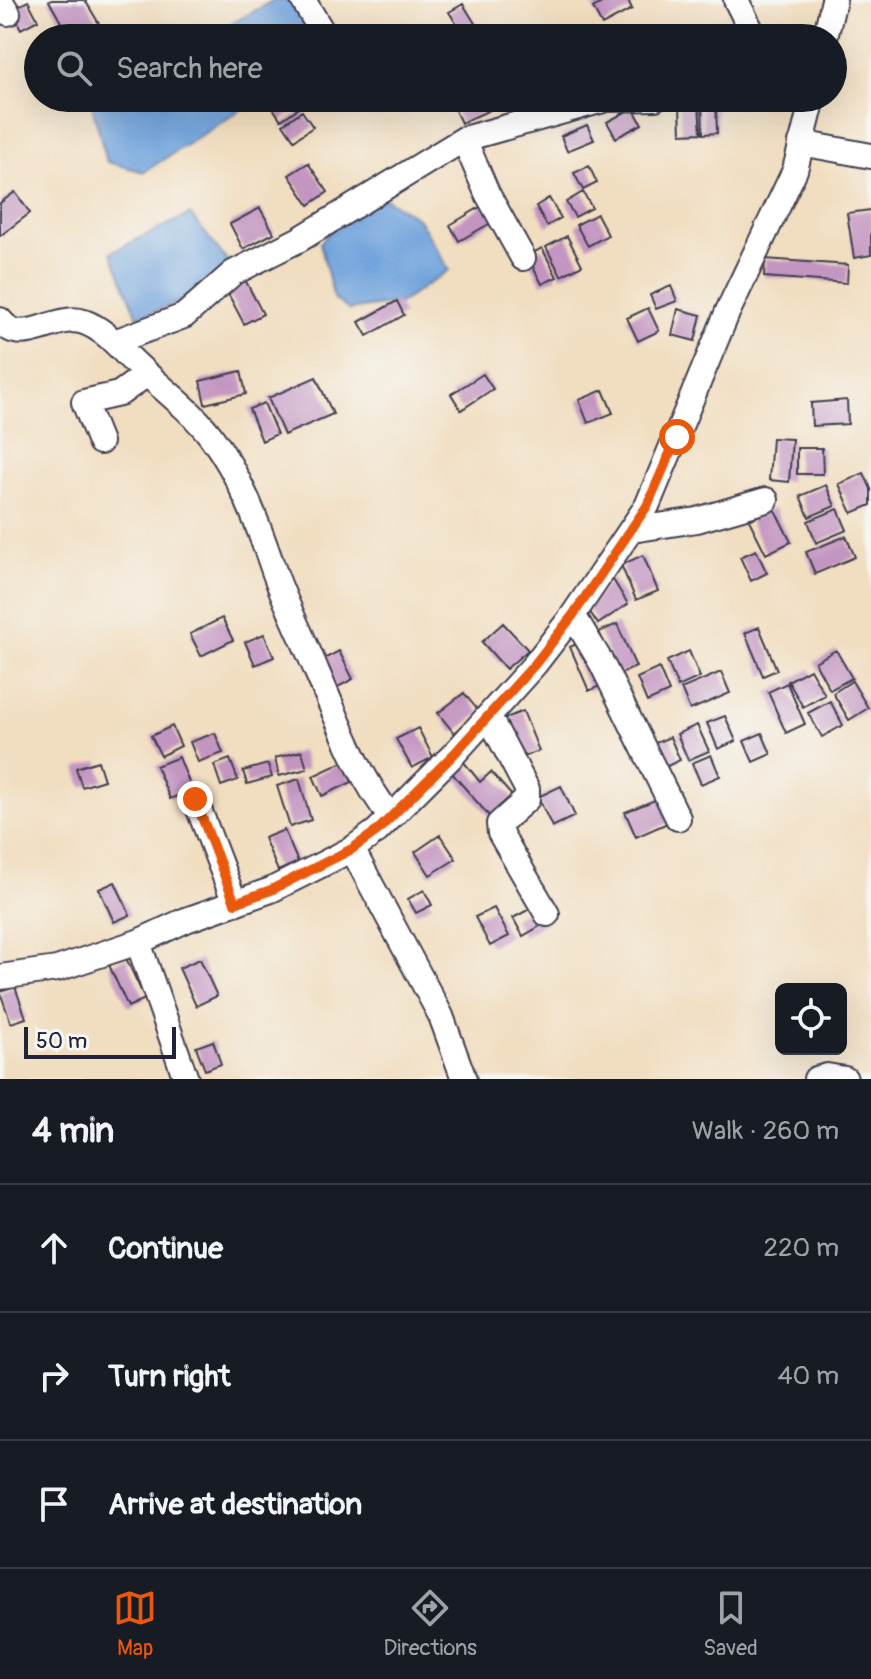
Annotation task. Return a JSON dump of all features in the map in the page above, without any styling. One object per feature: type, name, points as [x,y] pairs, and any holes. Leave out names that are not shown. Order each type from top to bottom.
[{"type":"street","points":[[303,0],[318,24]]},
{"type":"street","points":[[736,0],[748,24]]},
{"type":"street","points":[[828,24],[834,0]]},
{"type":"street","points":[[114,342],[184,316],[233,273],[300,239],[464,139],[561,112]]},
{"type":"street","points":[[0,977],[57,969],[138,942],[186,920],[271,890],[352,849],[391,817],[489,717],[573,615],[647,506],[728,311],[795,170],[809,112]]},
{"type":"street","points":[[464,139],[487,193],[523,258]]},
{"type":"street","points":[[801,143],[871,156]]},
{"type":"street","points":[[0,320],[17,332],[36,331],[58,321],[80,320],[100,329],[169,391],[210,435],[243,487],[275,572],[358,766],[377,800],[391,817]]},
{"type":"street","points":[[100,442],[84,402],[119,394],[147,374]]},
{"type":"street","points":[[632,530],[697,520],[766,500]]},
{"type":"street","points":[[573,615],[601,662],[678,818]]},
{"type":"street","points":[[489,717],[527,789],[527,799],[499,824],[500,833],[547,914]]},
{"type":"street","points":[[195,799],[235,903]]},
{"type":"street","points":[[352,849],[441,1016],[464,1079]]},
{"type":"street","points":[[138,942],[186,1079]]},
{"type":"street","points":[[816,1079],[827,1076],[845,1079]]},
{"type":"water","points":[[274,0],[296,0],[310,24],[231,24]]},
{"type":"water","points":[[94,112],[237,112],[144,172],[107,162]]},
{"type":"water","points":[[373,191],[419,219],[449,270],[402,302],[349,310],[334,299],[320,243],[356,202]]},
{"type":"water","points":[[190,214],[233,268],[227,285],[138,317],[111,252]]},
{"type":"building","points":[[85,0],[99,24],[62,24],[49,1]]},
{"type":"building","points":[[607,0],[628,0],[632,9],[601,24],[593,8]]},
{"type":"building","points":[[28,1],[38,20],[24,24],[21,29],[11,10]]},
{"type":"building","points":[[463,4],[475,24],[457,24],[449,12]]},
{"type":"building","points":[[276,112],[293,112],[281,120]]},
{"type":"building","points":[[303,112],[313,127],[294,140],[283,124]]},
{"type":"building","points":[[456,112],[486,112],[461,123]]},
{"type":"building","points":[[626,112],[635,112],[642,124],[616,138],[607,122]]},
{"type":"building","points":[[680,112],[699,112],[701,133],[681,134]]},
{"type":"building","points":[[702,112],[716,112],[717,133],[703,134]]},
{"type":"building","points":[[587,125],[594,140],[567,151],[561,136]]},
{"type":"building","points":[[308,163],[328,192],[309,205],[289,175]]},
{"type":"building","points":[[589,166],[597,183],[583,190],[574,173]]},
{"type":"building","points":[[15,192],[30,213],[0,236],[0,203]]},
{"type":"building","points":[[583,192],[592,208],[575,217],[566,202]]},
{"type":"building","points":[[549,198],[561,218],[547,226],[536,206]]},
{"type":"building","points":[[487,203],[496,220],[459,241],[450,225]]},
{"type":"building","points":[[260,208],[274,233],[243,249],[230,224]]},
{"type":"building","points":[[871,210],[871,255],[854,258],[847,213]]},
{"type":"building","points":[[597,214],[608,235],[588,246],[576,225]]},
{"type":"building","points":[[567,236],[582,265],[561,276],[546,247]]},
{"type":"building","points":[[542,248],[557,277],[542,284],[527,256]]},
{"type":"building","points":[[765,259],[848,265],[847,283],[764,277]]},
{"type":"building","points":[[242,274],[263,314],[244,324],[223,284]]},
{"type":"building","points":[[671,286],[677,301],[656,309],[650,295]]},
{"type":"building","points":[[397,301],[404,315],[367,336],[359,322]]},
{"type":"building","points":[[648,308],[659,331],[638,341],[627,318]]},
{"type":"building","points":[[678,309],[701,315],[695,341],[672,335]]},
{"type":"building","points":[[241,371],[246,394],[205,404],[200,381]]},
{"type":"building","points":[[483,374],[493,389],[461,410],[451,394]]},
{"type":"building","points":[[316,377],[333,414],[284,435],[268,398]]},
{"type":"building","points":[[603,390],[613,413],[588,423],[579,400]]},
{"type":"building","points":[[847,400],[848,424],[812,426],[811,403]]},
{"type":"building","points":[[264,403],[277,434],[262,441],[249,409]]},
{"type":"building","points":[[772,438],[792,439],[789,482],[769,480]]},
{"type":"building","points":[[797,448],[822,448],[823,474],[797,474]]},
{"type":"building","points":[[864,473],[871,489],[871,505],[852,513],[839,484]]},
{"type":"building","points":[[826,485],[835,506],[809,517],[800,496]]},
{"type":"building","points":[[774,508],[791,542],[766,554],[749,520]]},
{"type":"building","points":[[838,509],[847,530],[816,543],[808,521]]},
{"type":"building","points":[[846,536],[855,557],[815,574],[806,552]]},
{"type":"building","points":[[756,550],[767,573],[751,581],[740,557]]},
{"type":"building","points":[[643,555],[658,591],[636,600],[621,565]]},
{"type":"building","points":[[612,578],[628,604],[598,624],[588,609]]},
{"type":"building","points":[[222,618],[233,640],[201,656],[190,634]]},
{"type":"building","points":[[503,623],[528,650],[506,669],[482,642]]},
{"type":"building","points":[[617,624],[636,667],[618,675],[599,632]]},
{"type":"building","points":[[759,627],[777,670],[763,676],[745,633]]},
{"type":"building","points":[[264,634],[274,657],[255,665],[245,642]]},
{"type":"building","points":[[585,640],[604,684],[589,691],[570,647]]},
{"type":"building","points":[[836,650],[852,678],[830,690],[815,662]]},
{"type":"building","points":[[339,651],[353,679],[336,688],[322,660]]},
{"type":"building","points":[[689,651],[700,677],[678,687],[667,661]]},
{"type":"building","points":[[659,668],[669,692],[647,702],[637,678]]},
{"type":"building","points":[[810,669],[825,695],[803,707],[788,681]]},
{"type":"building","points":[[721,672],[730,693],[690,710],[681,689]]},
{"type":"building","points":[[852,681],[868,708],[849,720],[833,693]]},
{"type":"building","points":[[787,683],[805,724],[786,733],[768,692]]},
{"type":"building","points":[[464,693],[480,713],[454,733],[438,713]]},
{"type":"building","points":[[830,701],[843,725],[822,737],[808,713]]},
{"type":"building","points":[[523,711],[539,751],[518,759],[501,720]]},
{"type":"building","points":[[725,716],[736,741],[718,749],[707,723]]},
{"type":"building","points":[[697,725],[709,751],[688,760],[677,734]]},
{"type":"building","points":[[172,726],[181,746],[161,756],[151,736]]},
{"type":"building","points":[[418,728],[433,757],[412,768],[396,739]]},
{"type":"building","points":[[215,733],[223,753],[198,762],[190,742]]},
{"type":"building","points":[[762,733],[771,754],[753,762],[744,741]]},
{"type":"building","points":[[670,737],[680,760],[659,770],[648,746]]},
{"type":"building","points":[[302,751],[307,769],[279,776],[275,758]]},
{"type":"building","points":[[711,755],[720,776],[701,784],[692,763]]},
{"type":"building","points":[[179,757],[192,790],[170,799],[156,766]]},
{"type":"building","points":[[230,759],[238,780],[221,786],[214,765]]},
{"type":"building","points":[[98,761],[104,780],[82,787],[76,768]]},
{"type":"building","points":[[463,761],[480,782],[491,772],[513,797],[490,817],[451,772]]},
{"type":"building","points":[[343,762],[352,782],[322,796],[313,776]]},
{"type":"building","points":[[268,764],[272,777],[247,784],[243,771]]},
{"type":"building","points":[[299,779],[311,820],[290,827],[277,786]]},
{"type":"building","points":[[561,786],[575,816],[552,827],[538,797]]},
{"type":"building","points":[[660,798],[670,822],[636,837],[625,812]]},
{"type":"building","points":[[284,830],[298,862],[278,871],[264,838]]},
{"type":"building","points":[[440,835],[456,859],[430,875],[415,852]]},
{"type":"building","points":[[115,882],[130,915],[114,922],[99,889]]},
{"type":"building","points":[[424,890],[432,905],[416,913],[408,899]]},
{"type":"building","points":[[537,905],[547,922],[523,936],[513,918]]},
{"type":"building","points":[[494,908],[509,936],[490,946],[475,917]]},
{"type":"building","points":[[126,958],[145,999],[128,1007],[109,965]]},
{"type":"building","points":[[200,959],[217,996],[196,1006],[179,968]]},
{"type":"building","points":[[15,987],[26,1018],[11,1023],[0,992]]},
{"type":"building","points":[[213,1041],[221,1064],[205,1070],[196,1047]]},
{"type":"route","points":[[195,799],[235,903],[271,890],[315,868],[352,849],[377,831],[498,707],[573,615],[647,506],[677,437]]}]
